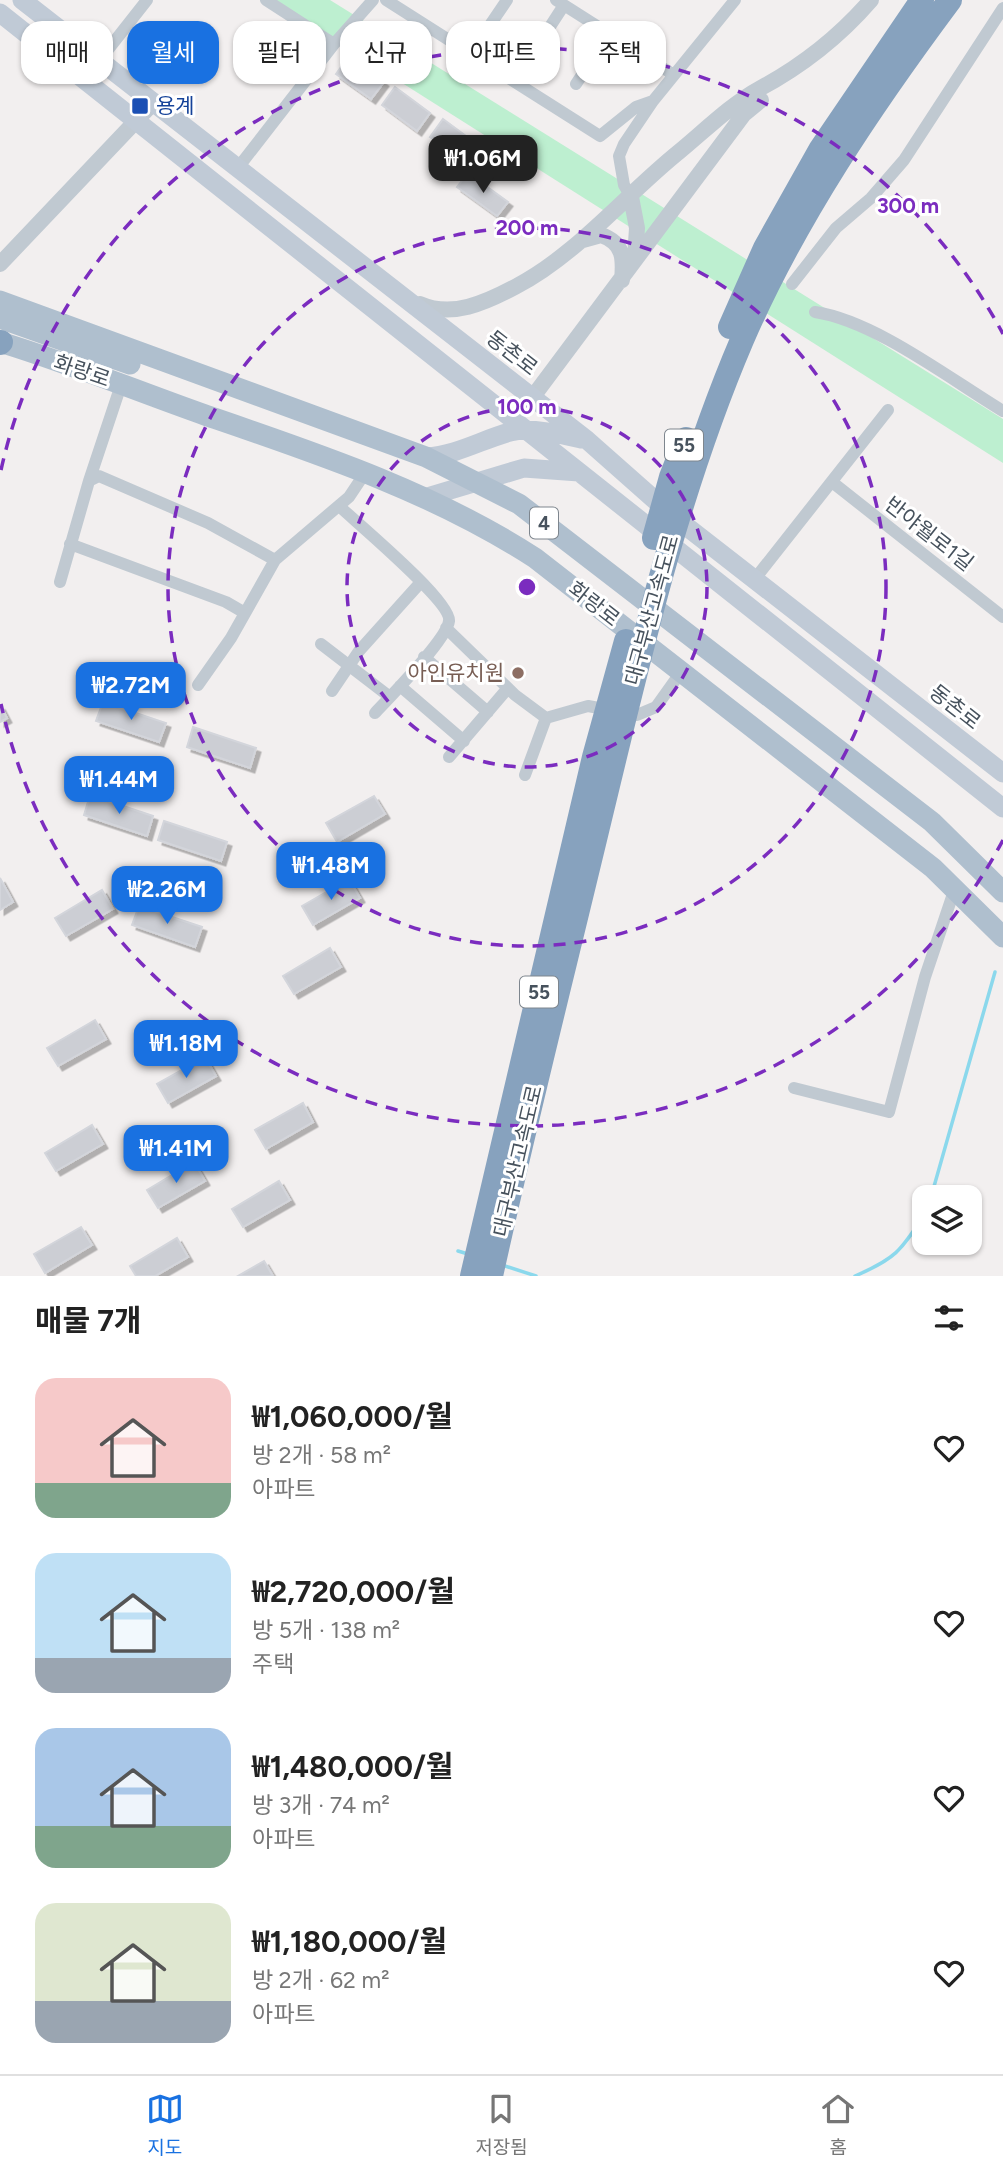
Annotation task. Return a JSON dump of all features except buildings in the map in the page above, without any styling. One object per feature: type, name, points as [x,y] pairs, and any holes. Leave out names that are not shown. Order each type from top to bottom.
[{"type":"highway","name":"대구부산고속도로","points":[[491,1276],[493,1230],[603,763],[692,467],[743,339],[826,160],[922,0]]},
{"type":"highway","name":"대구부산고속도로","points":[[826,160],[950,0]]},
{"type":"highway","name":"대구부산고속도로","points":[[472,1276],[493,1230]]},
{"type":"main road","name":"동촌로","points":[[22,0],[49,21]]},
{"type":"main road","points":[[0,13],[1003,809]]},
{"type":"main road","name":"동촌로","points":[[113,72],[587,440],[673,516],[1003,773]]},
{"type":"main road","name":"화랑로","points":[[0,301],[426,457],[519,505],[578,547],[922,814],[1003,892]]},
{"type":"main road","points":[[0,337],[66,341],[138,367],[154,357]]},
{"type":"main road","name":"화랑로","points":[[0,337],[61,364],[427,497],[501,536],[535,558],[916,854],[1003,937]]},
{"type":"main road","points":[[61,364],[57,352],[66,341]]},
{"type":"main road","points":[[472,387],[492,420],[494,427],[488,441]]},
{"type":"main road","points":[[426,457],[469,449],[512,432],[522,426],[532,398]]},
{"type":"main road","points":[[522,426],[587,440]]},
{"type":"main road","points":[[427,497],[524,468],[581,472]]},
{"type":"street","points":[[113,43],[147,0]]},
{"type":"street","points":[[266,0],[334,44]]},
{"type":"street","points":[[237,169],[334,44],[373,0]]},
{"type":"street","points":[[386,0],[446,37]]},
{"type":"street","points":[[492,21],[506,0]]},
{"type":"street","points":[[627,273],[637,254],[638,239],[631,197],[624,186],[619,156],[653,101],[735,0]]},
{"type":"street","points":[[532,398],[744,114],[776,82],[809,60],[872,0]]},
{"type":"street","points":[[550,21],[560,3],[588,21]]},
{"type":"street","points":[[792,284],[836,228],[871,198],[904,160],[1003,8]]},
{"type":"street","points":[[666,70],[674,75]]},
{"type":"street","points":[[401,296],[438,312],[477,303],[518,286],[577,242],[758,89],[776,82]]},
{"type":"street","points":[[519,84],[600,136],[636,107],[653,101]]},
{"type":"street","points":[[0,264],[153,103]]},
{"type":"street","points":[[577,242],[601,235],[617,244],[627,273]]},
{"type":"street","points":[[815,312],[837,315],[875,333],[1003,411]]},
{"type":"street","points":[[60,582],[89,481],[121,385]]},
{"type":"street","points":[[754,580],[888,410]]},
{"type":"street","points":[[198,685],[275,560],[349,497],[365,473]]},
{"type":"street","points":[[89,481],[99,476],[117,482],[208,523],[275,560]]},
{"type":"street","name":"반야월로1길","points":[[832,482],[1003,617]]},
{"type":"street","points":[[339,506],[448,610],[449,622],[446,628],[375,713]]},
{"type":"street","points":[[71,544],[226,602],[245,612]]},
{"type":"street","points":[[332,691],[350,665],[421,582]]},
{"type":"street","points":[[446,628],[508,688],[546,718]]},
{"type":"street","points":[[321,644],[390,697]]},
{"type":"street","points":[[424,657],[488,712]]},
{"type":"street","points":[[546,718],[588,706],[638,716],[656,707],[681,672]]},
{"type":"street","points":[[400,686],[464,741]]},
{"type":"street","points":[[449,757],[508,688]]},
{"type":"street","points":[[525,775],[546,718]]},
{"type":"street","points":[[794,1088],[889,1112],[925,977],[954,888]]},
{"type":"green space","points":[[271,0],[330,0],[364,21],[340,21],[340,44],[326,35],[326,21],[304,21]]},
{"type":"green space","points":[[432,64],[446,72],[446,84],[465,84],[1003,419],[1003,463],[404,84],[432,84]]},
{"type":"waterway","points":[[934,1185],[995,972]]},
{"type":"waterway","points":[[855,1276],[896,1253],[912,1233]]},
{"type":"waterway","points":[[458,1251],[468,1254]]},
{"type":"waterway","points":[[502,1265],[536,1276]]},
{"type":"place","name":"용계","points":[[140,106]]},
{"type":"place","name":"아인유치원","points":[[518,673]]}]
